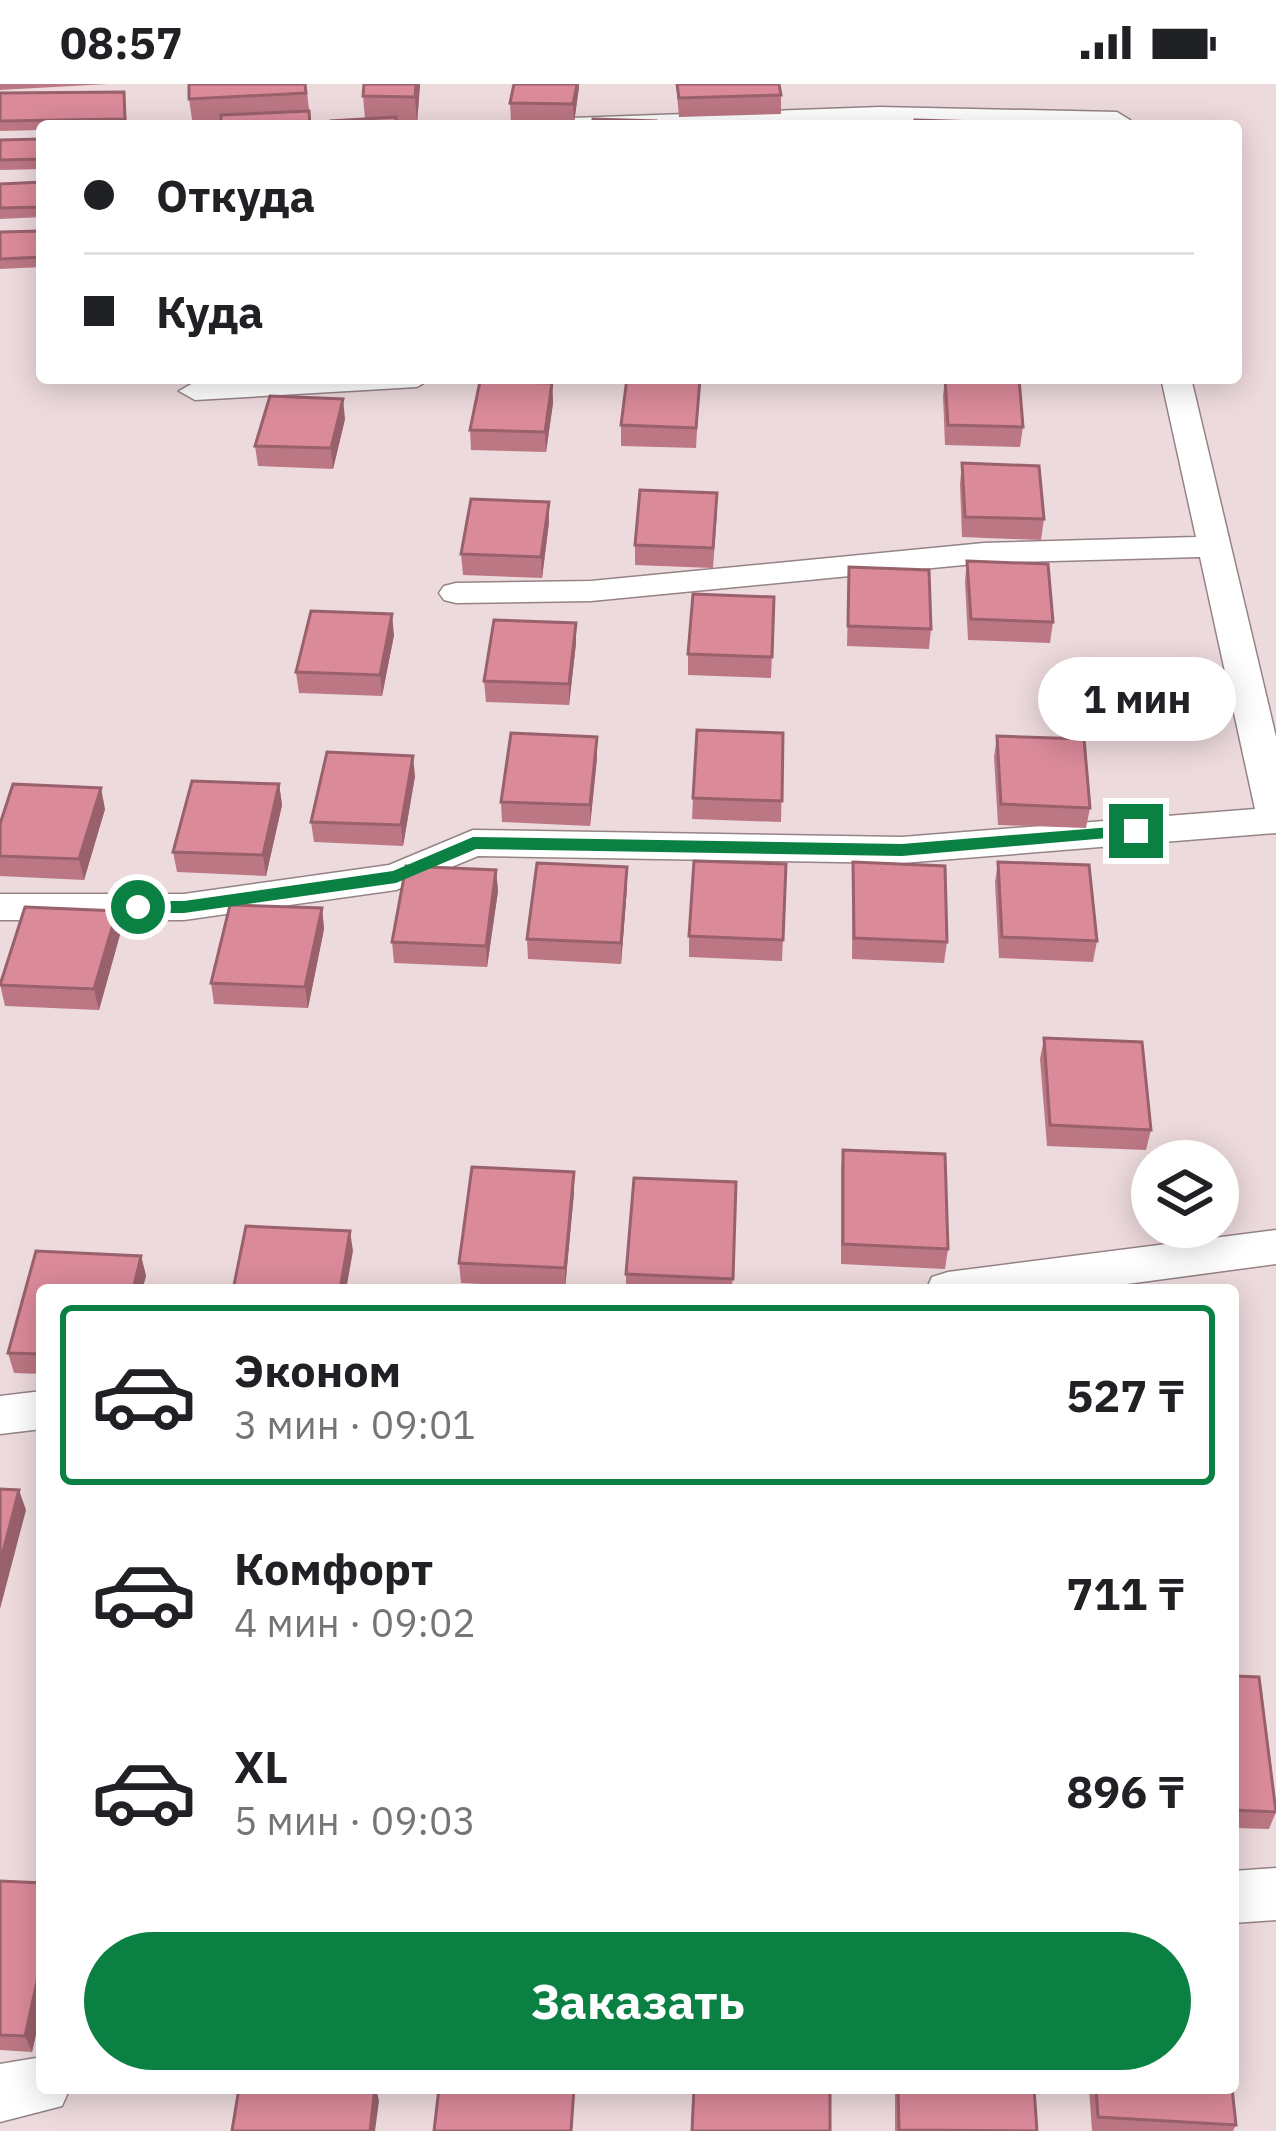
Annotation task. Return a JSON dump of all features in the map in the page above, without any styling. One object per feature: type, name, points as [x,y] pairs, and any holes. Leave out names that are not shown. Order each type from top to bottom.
[{"type":"street","points":[[1109,84],[1117,120]]},
{"type":"street","points":[[740,120],[880,115],[1029,120]]},
{"type":"street","points":[[195,391],[315,384]]},
{"type":"street","points":[[0,907],[184,907],[396,877],[473,843],[902,850],[1276,818],[1177,384]]},
{"type":"street","points":[[456,593],[591,591],[984,553],[1215,547]]},
{"type":"street","points":[[993,1284],[1276,1246]]},
{"type":"street","points":[[0,1415],[36,1411]]},
{"type":"street","points":[[1239,1897],[1276,1894]]},
{"type":"street","points":[[0,2093],[36,2087]]},
{"type":"building","points":[[189,84],[305,84],[306,93],[189,99]]},
{"type":"building","points":[[364,84],[416,84],[415,97],[363,96]]},
{"type":"building","points":[[514,84],[577,84],[573,104],[510,103]]},
{"type":"building","points":[[677,84],[779,84],[781,95],[679,98]]},
{"type":"building","points":[[124,92],[125,119],[0,121],[0,93]]},
{"type":"building","points":[[309,111],[310,120],[221,120],[221,115]]},
{"type":"building","points":[[36,139],[36,159],[0,160],[0,140]]},
{"type":"building","points":[[36,182],[36,207],[0,208],[0,184]]},
{"type":"building","points":[[36,231],[36,257],[0,259],[0,232]]},
{"type":"building","points":[[479,384],[552,384],[545,432],[470,430]]},
{"type":"building","points":[[626,384],[700,384],[696,428],[621,425]]},
{"type":"building","points":[[945,384],[1019,384],[1023,427],[948,425]]},
{"type":"building","points":[[270,396],[343,399],[331,448],[255,446]]},
{"type":"building","points":[[962,463],[1039,466],[1044,519],[965,517]]},
{"type":"building","points":[[640,490],[717,493],[713,548],[635,545]]},
{"type":"building","points":[[471,499],[549,502],[541,557],[461,554]]},
{"type":"building","points":[[967,561],[1048,564],[1053,622],[971,619]]},
{"type":"building","points":[[849,567],[929,570],[931,629],[848,626]]},
{"type":"building","points":[[693,594],[774,597],[772,657],[688,654]]},
{"type":"building","points":[[311,611],[392,614],[380,675],[296,672]]},
{"type":"building","points":[[494,620],[576,623],[569,684],[484,681]]},
{"type":"building","points":[[697,730],[783,733],[782,801],[693,798]]},
{"type":"building","points":[[511,733],[597,737],[590,805],[501,802]]},
{"type":"building","points":[[997,736],[1084,739],[1090,808],[1001,804]]},
{"type":"building","points":[[327,752],[413,756],[401,825],[311,822]]},
{"type":"building","points":[[192,781],[279,784],[263,855],[173,852]]},
{"type":"building","points":[[13,784],[101,788],[79,859],[0,856],[0,824]]},
{"type":"building","points":[[694,861],[786,864],[783,940],[689,936]]},
{"type":"building","points":[[853,862],[945,866],[947,942],[854,938]]},
{"type":"building","points":[[998,862],[1089,865],[1097,941],[1002,937]]},
{"type":"building","points":[[537,863],[627,867],[621,943],[527,939]]},
{"type":"building","points":[[406,866],[496,870],[486,946],[392,942]]},
{"type":"building","points":[[230,905],[322,908],[305,987],[211,983]]},
{"type":"building","points":[[25,907],[117,911],[94,989],[0,985]]},
{"type":"building","points":[[1044,1038],[1142,1042],[1151,1130],[1050,1125]]},
{"type":"building","points":[[843,1150],[945,1154],[948,1249],[843,1244]]},
{"type":"building","points":[[472,1167],[574,1172],[565,1268],[459,1263]]},
{"type":"building","points":[[634,1178],[736,1182],[733,1279],[626,1274]]},
{"type":"building","points":[[246,1226],[350,1231],[341,1284],[234,1284]]},
{"type":"building","points":[[36,1251],[141,1256],[134,1284],[36,1284],[36,1354],[8,1353]]},
{"type":"building","points":[[0,1489],[19,1490],[0,1563]]},
{"type":"building","points":[[1239,1676],[1259,1677],[1276,1812],[1239,1810]]},
{"type":"building","points":[[0,1881],[36,1883],[36,1986],[25,2036],[0,2035]]},
{"type":"building","points":[[238,2094],[374,2094],[370,2131],[232,2131]]},
{"type":"building","points":[[438,2094],[574,2094],[571,2131],[434,2131]]},
{"type":"building","points":[[694,2094],[830,2094],[830,2131],[692,2131]]},
{"type":"building","points":[[898,2094],[1034,2094],[1037,2131],[899,2130]]},
{"type":"building","points":[[1096,2094],[1233,2094],[1236,2125],[1098,2117]]},
{"type":"route","points":[[138,907],[184,907],[396,877],[473,843],[902,850],[1136,831]]}]
